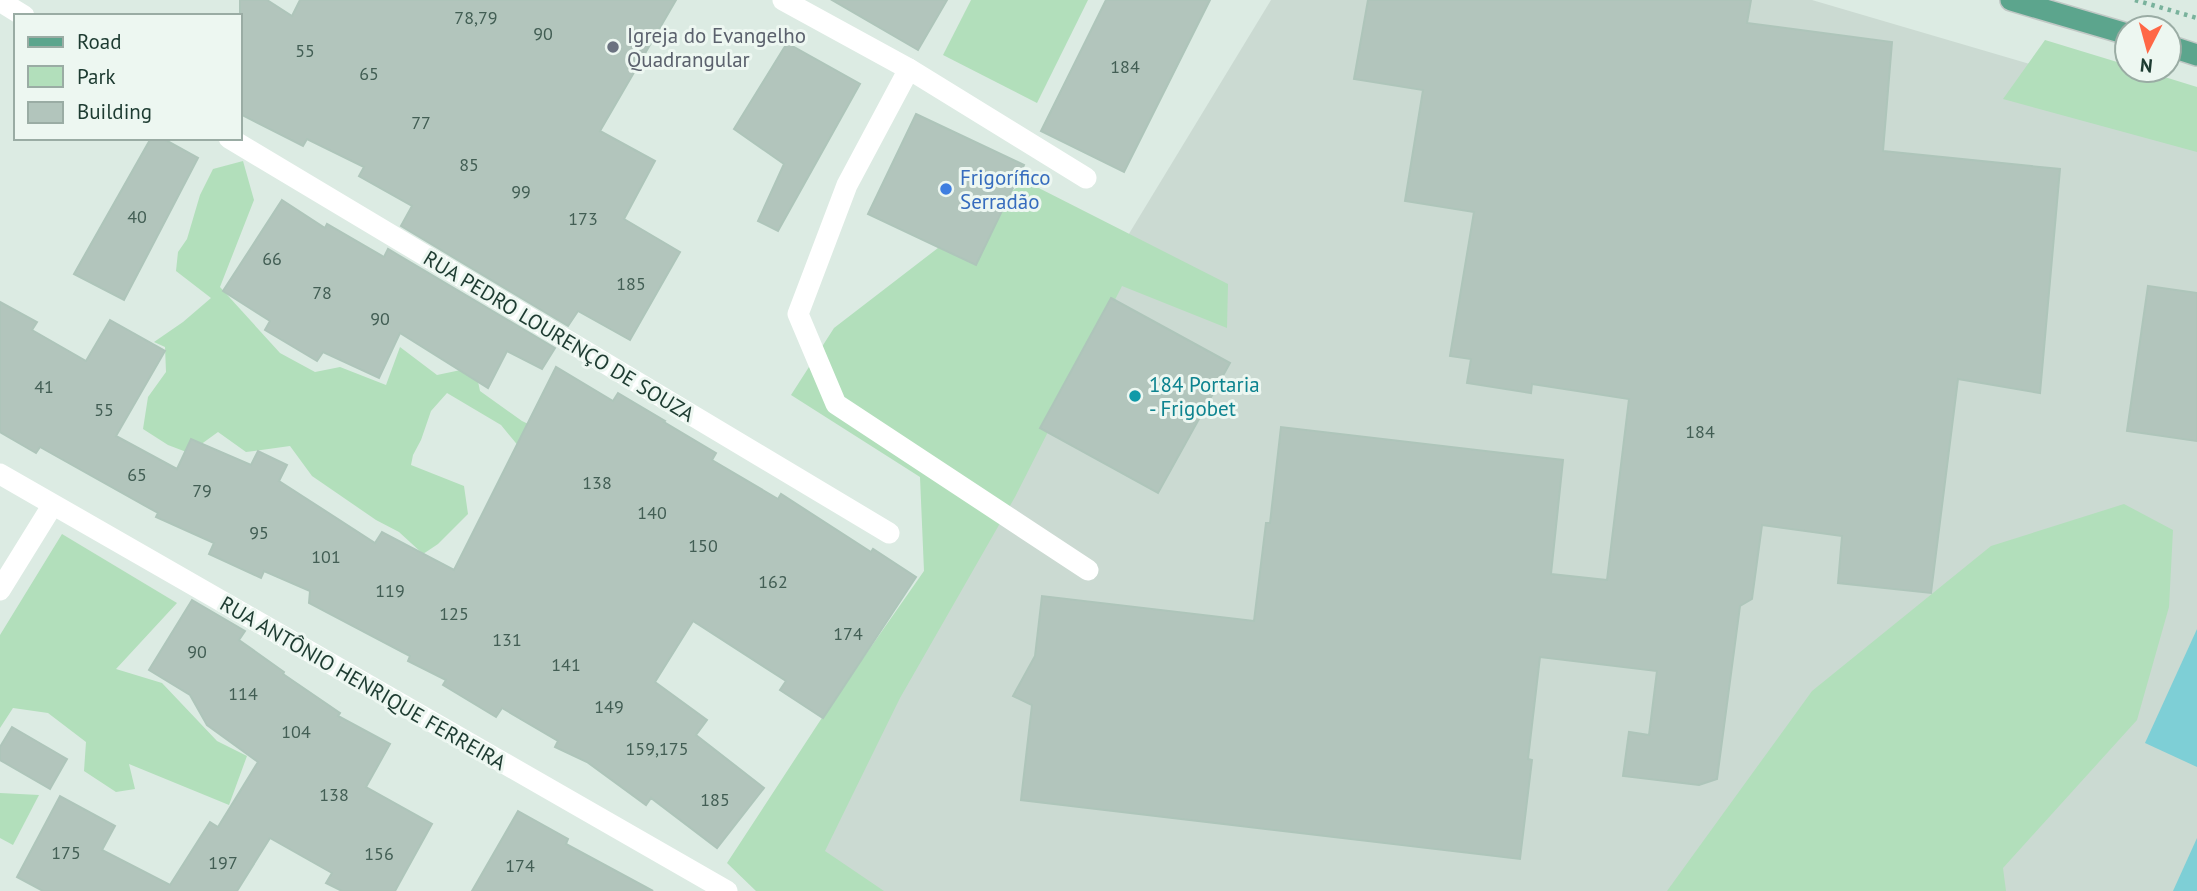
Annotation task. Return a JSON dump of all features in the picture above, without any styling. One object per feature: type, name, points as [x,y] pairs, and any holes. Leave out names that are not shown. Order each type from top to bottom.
[{"type":"main road","points":[[2011,0],[2113,30]]},
{"type":"street","points":[[783,0],[909,69],[1086,178]]},
{"type":"street","points":[[0,1],[21,14]]},
{"type":"street","points":[[909,69],[847,185],[798,314],[836,404],[1087,570]]},
{"type":"street","name":"RUA PEDRO LOURENÇO DE SOUZA","points":[[232,140],[889,533]]},
{"type":"street","name":"RUA ANTÔNIO HENRIQUE FERREIRA","points":[[0,474],[727,891]]},
{"type":"street","points":[[0,590],[52,506]]},
{"type":"path","points":[[2135,0],[2197,18]]},
{"type":"shaded area","points":[[1271,0],[1812,0],[2197,113],[2197,891],[793,891],[751,856]]},
{"type":"green space","points":[[971,0],[1088,0],[1037,103],[943,55]]},
{"type":"green space","points":[[2045,40],[2113,61],[2113,84],[2183,83],[2197,87],[2197,152],[2003,99]]},
{"type":"green space","points":[[243,161],[254,200],[220,287],[280,353],[315,372],[340,367],[386,385],[400,347],[437,375],[475,367],[480,391],[522,421],[559,439],[520,448],[501,425],[447,393],[431,411],[411,465],[464,486],[468,514],[438,544],[423,554],[399,532],[376,520],[312,476],[290,446],[246,452],[218,432],[189,453],[168,445],[143,429],[148,397],[166,372],[165,347],[154,342],[211,298],[176,271],[178,252],[187,239],[200,195],[213,169]]},
{"type":"green space","points":[[1025,181],[1228,284],[1227,328],[1122,286],[1015,497],[900,698],[825,851],[884,891],[756,891],[727,863],[831,704],[924,571],[920,477],[791,395],[834,328]]},
{"type":"green space","points":[[2124,504],[2173,530],[2169,607],[2137,720],[2003,868],[2006,891],[1667,891],[1812,691],[1991,546]]},
{"type":"green space","points":[[62,534],[177,603],[116,669],[162,683],[217,741],[247,756],[229,805],[129,764],[135,789],[116,792],[84,771],[86,742],[48,713],[13,708],[0,728],[0,635]]},
{"type":"green space","points":[[0,793],[39,795],[13,845],[0,838]]},
{"type":"water","points":[[2197,629],[2197,767],[2145,743]]},
{"type":"water","points":[[2197,838],[2197,891],[2173,891]]},
{"type":"building","points":[[240,0],[267,0],[292,16],[300,0],[676,0],[600,131],[655,161],[624,219],[680,252],[630,340],[578,311],[568,326],[401,226],[412,206],[359,176],[364,167],[307,139],[303,146],[242,115]]},
{"type":"building","points":[[832,0],[947,0],[918,50]]},
{"type":"building","points":[[1106,0],[1210,0],[1124,172],[1041,131]]},
{"type":"building","points":[[1368,0],[1751,0],[1747,23],[1892,42],[1883,151],[2060,169],[2040,393],[1958,379],[1931,593],[1838,583],[1842,536],[1762,525],[1752,599],[1740,606],[1717,779],[1699,785],[1623,776],[1629,732],[1649,735],[1657,671],[1540,657],[1528,759],[1532,760],[1520,859],[1021,800],[1032,705],[1013,696],[1035,656],[1042,596],[1254,621],[1266,523],[1270,523],[1281,427],[1563,460],[1551,574],[1607,580],[1629,399],[1532,384],[1531,393],[1467,383],[1471,359],[1450,356],[1474,212],[1405,201],[1423,90],[1354,79]]},
{"type":"building","points":[[787,43],[860,84],[778,231],[758,221],[784,164],[734,129]]},
{"type":"building","name":"Frigorífico Serradão","points":[[916,114],[1024,165],[976,265],[868,214]]},
{"type":"building","points":[[150,140],[166,140],[198,158],[124,300],[74,274]]},
{"type":"building","points":[[282,200],[325,228],[327,224],[384,257],[388,249],[555,348],[542,369],[507,351],[488,388],[400,333],[379,378],[323,352],[317,361],[265,330],[270,321],[223,291]]},
{"type":"building","points":[[2148,286],[2197,293],[2197,441],[2127,431]]},
{"type":"building","name":"184 Portaria - Frigobet","points":[[1111,298],[1230,363],[1158,493],[1040,428]]},
{"type":"building","points":[[0,302],[37,322],[32,330],[86,361],[110,320],[165,351],[116,436],[177,469],[191,439],[251,465],[258,451],[287,465],[279,481],[375,543],[382,532],[454,570],[556,367],[613,401],[618,393],[716,453],[712,460],[778,499],[781,494],[871,552],[873,549],[916,577],[823,718],[780,690],[786,681],[693,621],[655,682],[707,720],[696,735],[764,788],[717,848],[651,798],[646,805],[587,762],[555,747],[558,741],[502,708],[496,717],[443,685],[446,680],[408,661],[410,656],[309,603],[310,591],[264,571],[261,578],[209,554],[214,543],[156,517],[158,513],[40,447],[36,453],[0,432]]},
{"type":"building","points":[[192,600],[245,631],[239,640],[340,713],[338,716],[390,744],[366,787],[432,824],[395,891],[342,891],[326,883],[332,873],[270,838],[237,891],[43,891],[17,877],[60,796],[115,826],[102,850],[170,885],[210,822],[218,827],[258,762],[207,725],[190,695],[149,670]]},
{"type":"building","points":[[12,727],[67,759],[50,789],[0,760],[0,747]]},
{"type":"building","points":[[518,811],[568,839],[566,844],[653,891],[472,891]]},
{"type":"place","name":"Igreja do Evangelho Quadrangular","points":[[613,47]]},
{"type":"place","name":"Frigorífico Serradão","points":[[946,189]]},
{"type":"place","name":"184 Portaria - Frigobet","points":[[1135,396]]}]
